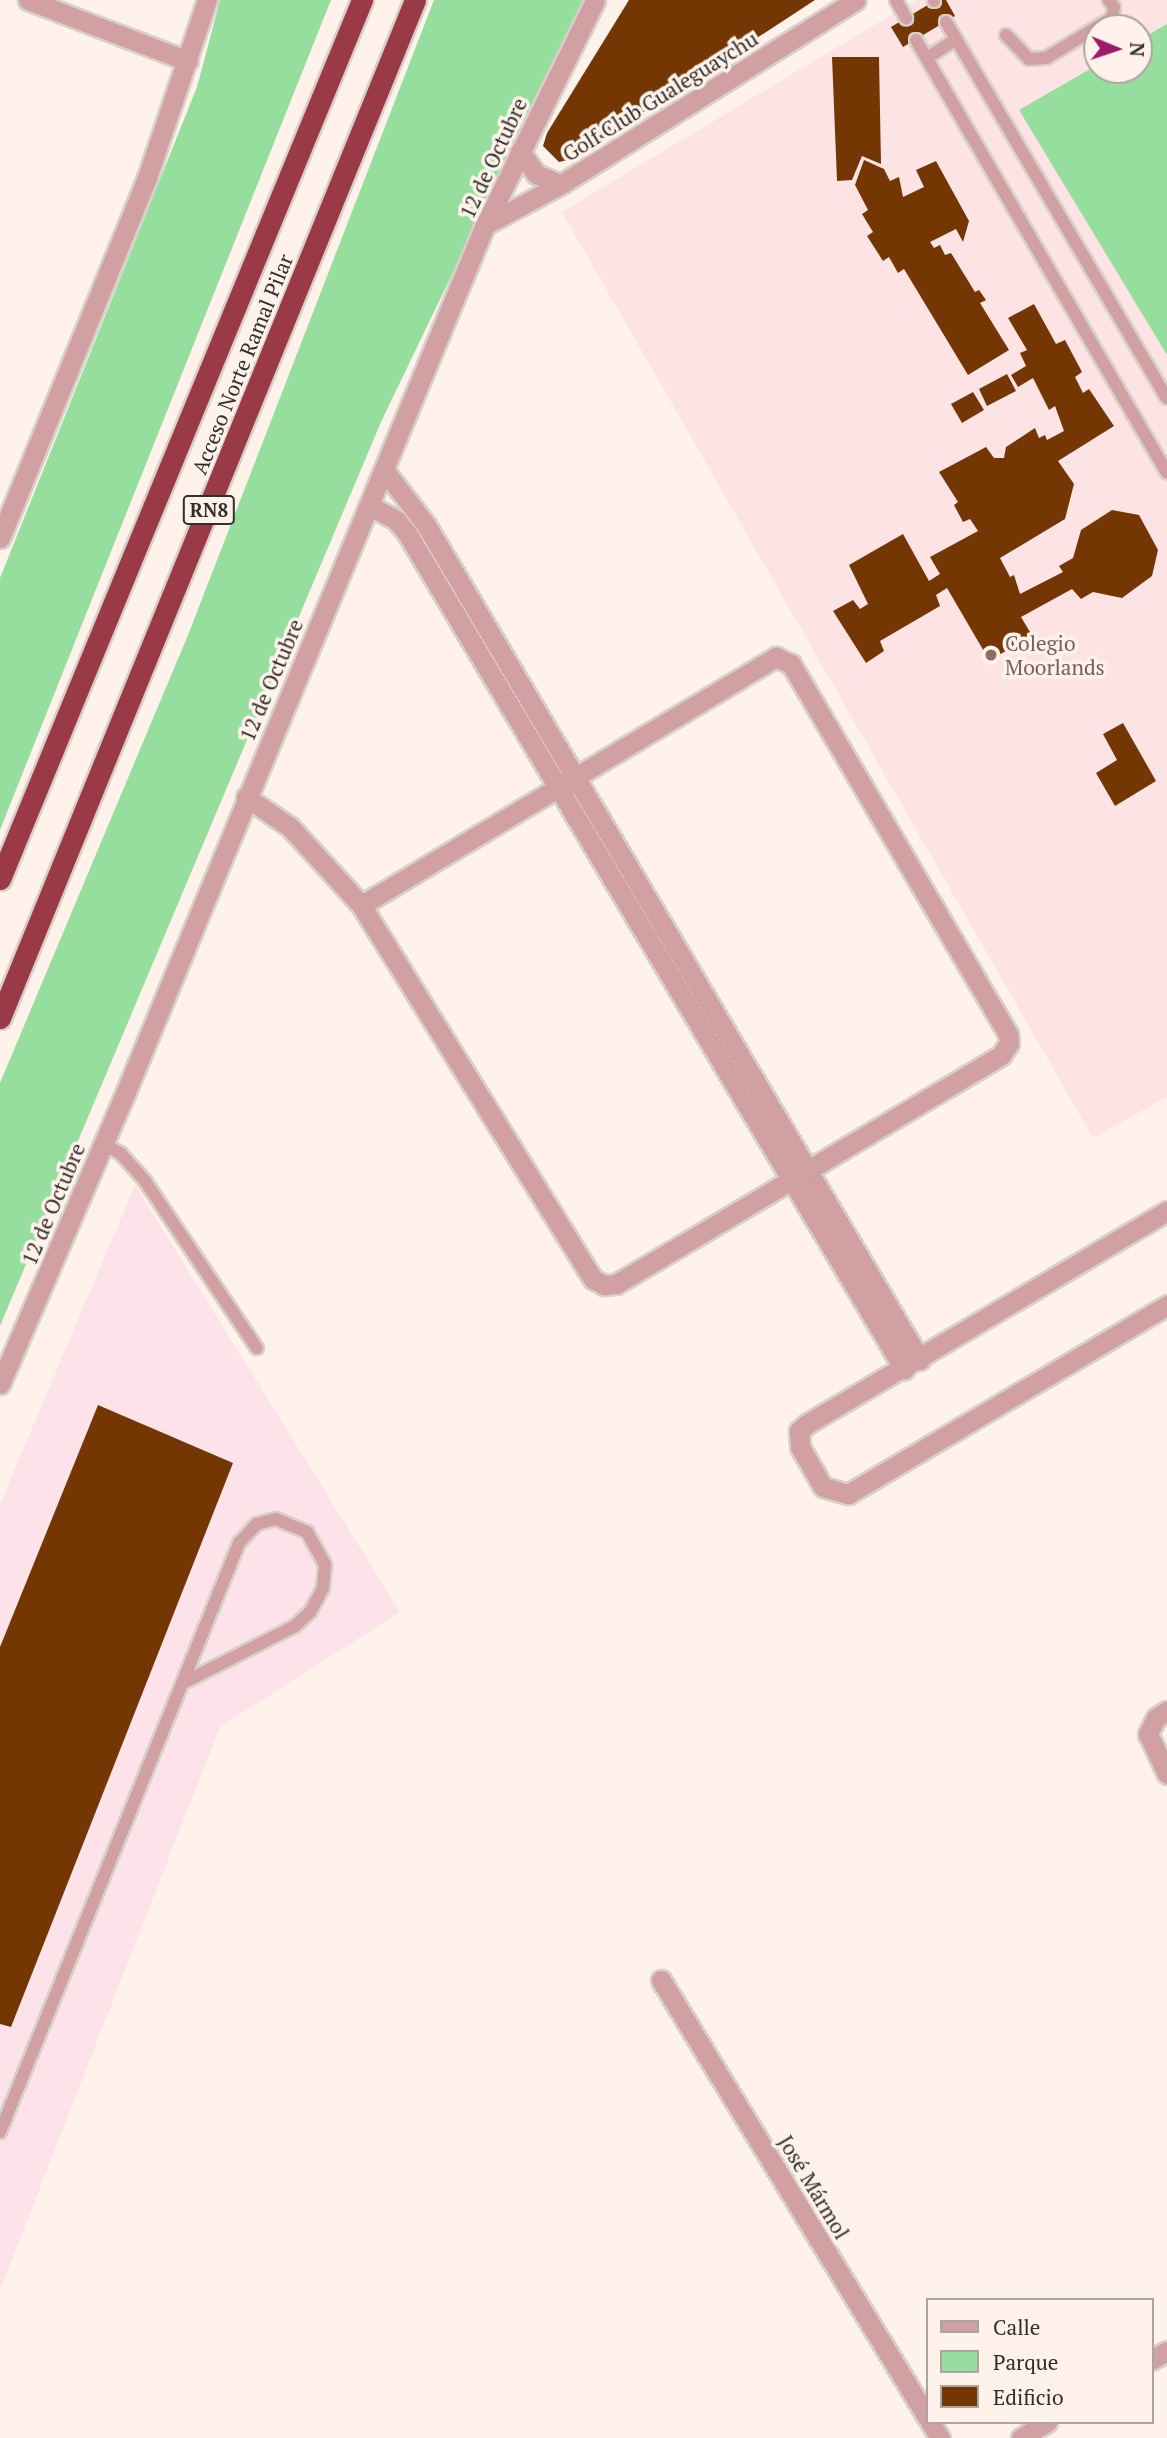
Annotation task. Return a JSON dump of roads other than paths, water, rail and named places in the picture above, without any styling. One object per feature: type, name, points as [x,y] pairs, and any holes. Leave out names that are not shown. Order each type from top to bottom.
[{"type":"highway","name":"Acceso Norte Ramal Pilar","points":[[0,879],[362,0]]},
{"type":"highway","name":"Acceso Norte Ramal Pilar","points":[[0,1018],[415,0]]},
{"type":"street","points":[[28,0],[188,61]]},
{"type":"street","points":[[0,538],[147,178],[207,0]]},
{"type":"street","name":"12 de Octubre","points":[[0,1384],[104,1144],[485,225],[595,0]]},
{"type":"street","name":"Golf Club Gualeguaychu","points":[[485,225],[560,184],[856,0]]},
{"type":"street","points":[[520,151],[536,174],[560,184]]},
{"type":"street","points":[[384,470],[420,516],[565,782]]},
{"type":"street","points":[[370,506],[396,520],[407,533],[565,782],[912,1365]]},
{"type":"street","points":[[246,797],[290,827],[361,905],[593,1279],[604,1285],[616,1284],[1001,1055],[1009,1043],[791,664],[785,659],[768,658],[361,905]]},
{"type":"street","points":[[1167,1211],[912,1365],[856,1393],[799,1431],[800,1447],[830,1493],[848,1494],[1167,1305]]},
{"type":"street","points":[[1167,1712],[1156,1718],[1148,1734],[1167,1774]]},
{"type":"street","name":"José Mármol","points":[[661,1980],[926,2415]]},
{"type":"street","points":[[1021,2438],[1045,2424]]},
{"type":"lane","points":[[896,0],[906,18]]},
{"type":"lane","points":[[1006,35],[1030,59],[1046,58],[1112,18],[1114,7],[1109,0]]},
{"type":"lane","points":[[946,22],[1167,398]]},
{"type":"lane","points":[[927,58],[956,39]]},
{"type":"lane","points":[[916,40],[1167,473]]},
{"type":"lane","points":[[104,1144],[121,1154],[145,1181],[257,1348]]},
{"type":"lane","points":[[0,2132],[239,1543],[257,1524],[276,1519],[307,1532],[325,1565],[323,1588],[310,1612],[295,1626],[183,1684]]},
{"type":"place","name":"Colegio Moorlands","points":[[991,655]]}]
